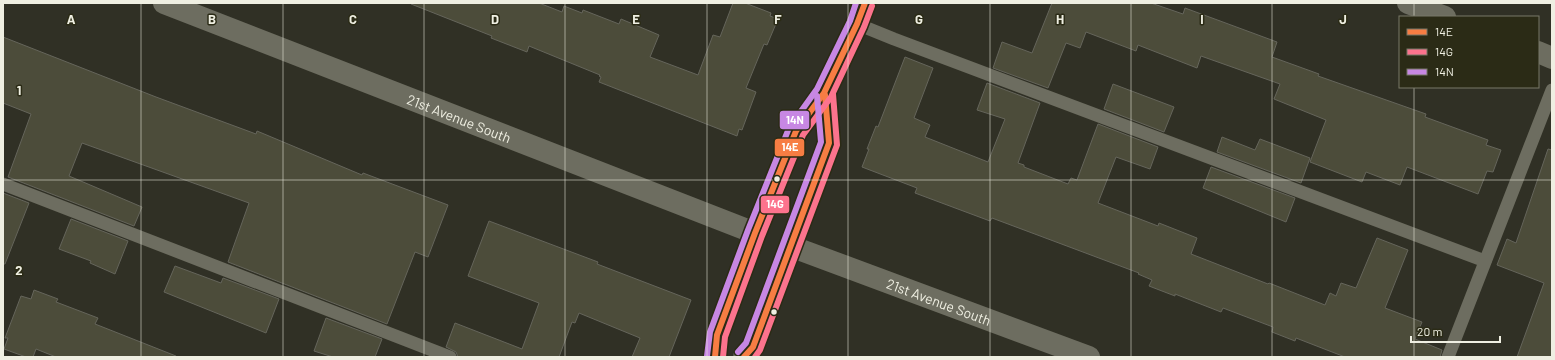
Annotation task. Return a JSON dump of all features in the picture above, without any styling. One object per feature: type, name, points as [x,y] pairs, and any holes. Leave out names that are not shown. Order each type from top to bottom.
[{"type":"street","name":"21st Avenue South","points":[[164,3],[755,233]]},
{"type":"street","points":[[715,357],[718,335],[755,233],[796,131],[824,93],[857,24],[865,3]]},
{"type":"street","points":[[1408,3],[1442,16]]},
{"type":"street","points":[[1539,52],[1552,58]]},
{"type":"street","points":[[744,357],[753,347],[829,143],[824,93]]},
{"type":"street","name":"21st Avenue South","points":[[790,246],[1089,357]]},
{"type":"lane","points":[[857,24],[1485,260]]},
{"type":"lane","points":[[1448,357],[1552,90]]},
{"type":"lane","points":[[3,184],[450,357]]},
{"type":"building","points":[[539,3],[562,12],[564,6],[582,13],[583,10],[619,24],[621,19],[659,35],[650,57],[698,75],[713,35],[720,37],[733,3],[745,3],[771,13],[770,16],[778,19],[767,45],[764,44],[746,88],[756,92],[742,130],[739,129],[737,136],[599,82],[601,77],[599,76],[600,75],[529,46],[527,52],[491,38],[492,36],[411,4]]},
{"type":"building","points":[[1052,3],[1151,3],[1183,14],[1185,8],[1277,42],[1272,57],[1319,74],[1318,76],[1426,114],[1425,117],[1488,140],[1486,145],[1501,150],[1493,172],[1487,171],[1478,194],[1407,167],[1400,185],[1366,172],[1362,182],[1310,162],[1326,120],[1274,99],[1280,84],[1201,56],[1197,68],[1138,45],[1136,51],[1086,32],[1080,48],[1066,43],[1048,88],[993,68],[1002,42],[1032,53]]},
{"type":"building","points":[[3,37],[156,97],[256,134],[257,131],[362,175],[363,173],[448,205],[428,257],[415,252],[387,324],[228,262],[249,203],[82,143],[69,176],[142,207],[134,226],[8,177],[31,114],[3,103]]},
{"type":"building","points":[[905,57],[933,68],[914,118],[930,125],[925,137],[988,162],[1005,119],[977,110],[987,83],[1040,103],[1018,163],[1024,165],[1024,167],[1068,184],[1071,178],[1077,180],[1098,124],[1158,147],[1150,169],[1116,157],[1098,203],[1158,226],[1159,223],[1197,238],[1191,254],[1268,284],[1269,283],[1325,305],[1330,293],[1336,296],[1341,283],[1356,288],[1377,238],[1408,250],[1385,308],[1422,322],[1415,339],[1442,350],[1440,357],[1345,357],[1296,338],[1295,341],[1272,332],[1273,327],[1223,308],[1221,312],[1175,294],[1175,296],[1149,286],[1152,280],[1138,274],[1139,273],[992,218],[990,221],[915,193],[917,188],[862,167],[869,149],[867,149],[876,126],[878,127]]},
{"type":"building","points":[[1113,84],[1174,107],[1164,132],[1104,109]]},
{"type":"building","points":[[1222,137],[1255,150],[1260,139],[1310,158],[1301,183],[1217,152]]},
{"type":"building","points":[[1548,149],[1552,150],[1552,357],[1517,357],[1544,283],[1497,265],[1507,239],[1516,243]]},
{"type":"building","points":[[1211,167],[1295,198],[1286,222],[1203,188]]},
{"type":"building","points":[[3,193],[29,203],[5,264],[3,264]]},
{"type":"building","points":[[71,219],[128,241],[115,274],[90,263],[91,261],[59,249]]},
{"type":"building","points":[[489,221],[598,262],[597,264],[691,300],[669,357],[632,357],[640,338],[579,313],[575,323],[572,322],[559,357],[458,357],[456,352],[446,347],[455,323],[522,349],[539,303],[468,276]]},
{"type":"building","points":[[175,266],[221,283],[223,278],[279,299],[266,333],[164,292]]},
{"type":"building","points":[[34,290],[58,299],[56,302],[98,318],[95,324],[176,356],[56,357],[36,349],[33,357],[26,357],[4,349],[8,338],[5,338],[21,296],[31,299]]},
{"type":"building","points":[[326,318],[382,339],[375,357],[333,357],[314,351]]},
{"type":"transit line","name":"14N","points":[[707,356],[710,332],[748,230],[789,128],[817,89],[850,21],[856,3]]},
{"type":"transit line","name":"14E","points":[[715,357],[717,335],[755,233],[796,131],[824,93],[857,24],[865,3]]},
{"type":"transit line","name":"14G","points":[[723,357],[725,337],[762,236],[803,135],[831,97],[864,27],[872,6]]},
{"type":"transit line","name":"14G","points":[[755,357],[760,350],[837,145],[833,94]]},
{"type":"transit line","name":"14E","points":[[744,357],[753,347],[829,143],[825,95]]},
{"type":"transit line","name":"14N","points":[[738,352],[746,343],[821,142],[817,96]]}]
